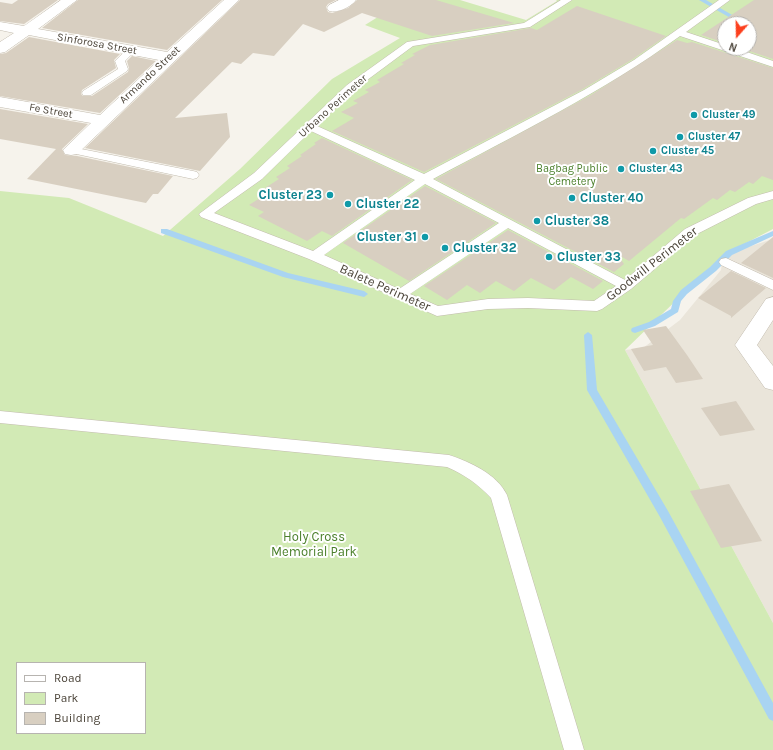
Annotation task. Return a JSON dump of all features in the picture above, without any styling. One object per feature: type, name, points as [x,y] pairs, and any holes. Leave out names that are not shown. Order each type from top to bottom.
[{"type":"street","points":[[0,48],[70,0]]},
{"type":"street","points":[[334,8],[349,0]]},
{"type":"street","name":"Armando Street","points":[[211,1],[231,1]]},
{"type":"street","name":"Armando Street","points":[[71,150],[169,57],[231,1]]},
{"type":"street","name":"Sinforosa Street","points":[[0,26],[169,57]]},
{"type":"street","name":"Fe Street","points":[[0,102],[102,120]]},
{"type":"street","points":[[773,304],[746,345],[773,382]]},
{"type":"lane","name":"Urbano Perimeter","points":[[205,214],[258,176],[351,87],[410,44],[527,25],[567,0]]},
{"type":"lane","points":[[314,256],[424,179],[588,92],[638,62],[679,33],[719,1]]},
{"type":"lane","points":[[679,33],[717,45]]},
{"type":"lane","points":[[87,93],[119,73],[123,69],[120,61],[131,50]]},
{"type":"lane","points":[[749,56],[773,64]]},
{"type":"lane","points":[[310,126],[424,179],[626,286]]},
{"type":"lane","points":[[71,150],[193,174]]},
{"type":"lane","name":"Goodwill Perimeter","points":[[597,306],[626,286],[690,232],[752,201],[773,195]]},
{"type":"lane","name":"Balete Perimeter","points":[[205,214],[314,256],[437,311],[488,304],[528,303],[597,306]]},
{"type":"lane","points":[[400,294],[507,223]]},
{"type":"lane","points":[[726,262],[773,286]]},
{"type":"lane","points":[[0,417],[450,461],[472,470],[486,481],[499,495],[574,750]]},
{"type":"shaded area","points":[[773,239],[773,623],[625,350],[643,348],[680,320],[721,270],[723,255]]},
{"type":"green space","name":"Holy Cross Memorial Park","points":[[405,0],[460,0],[526,20],[557,1],[556,0],[773,0],[773,229],[723,255],[625,350],[773,623],[773,750],[0,750],[0,191],[69,198],[163,236],[240,169],[332,79],[400,38],[365,25]]},
{"type":"building","points":[[18,0],[58,0],[24,24],[0,21],[0,2],[12,4]]},
{"type":"building","points":[[78,0],[222,0],[167,50],[42,28]]},
{"type":"building","points":[[240,0],[336,0],[328,4],[326,7],[328,12],[332,13],[348,8],[357,0],[436,0],[514,23],[432,36],[362,13],[324,32],[303,24],[274,56],[253,53],[241,64],[232,62],[175,118],[227,113],[230,137],[200,171],[85,148]]},
{"type":"building","points":[[754,0],[773,0],[773,59],[757,54],[757,16],[730,16]]},
{"type":"building","points":[[577,6],[666,36],[633,59],[583,89],[424,172],[332,131],[354,118],[341,112],[358,103],[353,101],[369,92],[365,90],[380,82],[377,80],[404,64],[401,63],[415,55],[412,54],[430,45],[531,28],[537,30]]},
{"type":"building","points":[[717,24],[717,40],[701,35]]},
{"type":"building","points":[[29,37],[120,54],[114,60],[116,68],[82,90],[81,94],[83,96],[92,96],[128,72],[129,68],[127,61],[132,56],[156,61],[100,113],[0,96],[0,54],[6,53]]},
{"type":"building","points":[[677,40],[687,43],[692,42],[717,50],[717,56],[736,56],[773,68],[773,180],[762,176],[753,184],[749,182],[735,192],[730,190],[717,200],[713,198],[684,219],[681,218],[629,261],[617,254],[624,264],[614,272],[436,179],[591,95]]},
{"type":"building","points":[[0,109],[88,124],[62,149],[65,155],[77,156],[173,176],[158,194],[153,194],[146,203],[27,179],[56,149],[0,139]]},
{"type":"building","points":[[322,138],[412,180],[332,236],[322,231],[307,241],[258,216],[264,212],[249,205],[271,191],[265,188],[279,179],[276,177],[290,168],[287,166],[302,156],[300,155]]},
{"type":"building","points":[[425,186],[496,223],[409,281],[343,243]]},
{"type":"building","points":[[508,230],[603,281],[593,289],[571,277],[554,290],[531,278],[514,291],[496,281],[480,293],[467,285],[447,300],[424,286]]},
{"type":"building","points":[[773,237],[773,278],[741,263]]},
{"type":"building","points":[[731,271],[766,288],[731,318],[731,316],[698,298]]},
{"type":"building","points":[[666,326],[703,379],[676,383],[666,367],[644,371],[631,349],[653,345],[643,330]]},
{"type":"building","points":[[736,401],[755,430],[720,436],[701,408]]},
{"type":"building","points":[[729,484],[762,541],[721,548],[690,491]]},
{"type":"waterway","points":[[702,0],[731,16]]},
{"type":"waterway","points":[[164,231],[286,275],[364,294]]},
{"type":"waterway","points":[[635,330],[652,324],[675,310],[677,301],[684,292],[713,269],[729,253],[773,233]]},
{"type":"waterway","points":[[588,335],[592,390],[664,514],[773,715]]},
{"type":"place","name":"Cluster 49","points":[[694,115]]},
{"type":"place","name":"Cluster 47","points":[[680,137]]},
{"type":"place","name":"Cluster 45","points":[[653,151]]},
{"type":"place","name":"Cluster 43","points":[[621,169]]},
{"type":"place","name":"Cluster 23","points":[[330,195]]},
{"type":"place","name":"Cluster 40","points":[[572,198]]},
{"type":"place","name":"Cluster 22","points":[[348,204]]},
{"type":"place","name":"Cluster 38","points":[[537,221]]},
{"type":"place","name":"Cluster 31","points":[[425,237]]},
{"type":"place","name":"Cluster 32","points":[[445,248]]},
{"type":"place","name":"Cluster 33","points":[[549,257]]},
{"type":"park label","name":"Bagbag Public Cemetery","points":[[572,175]]}]
